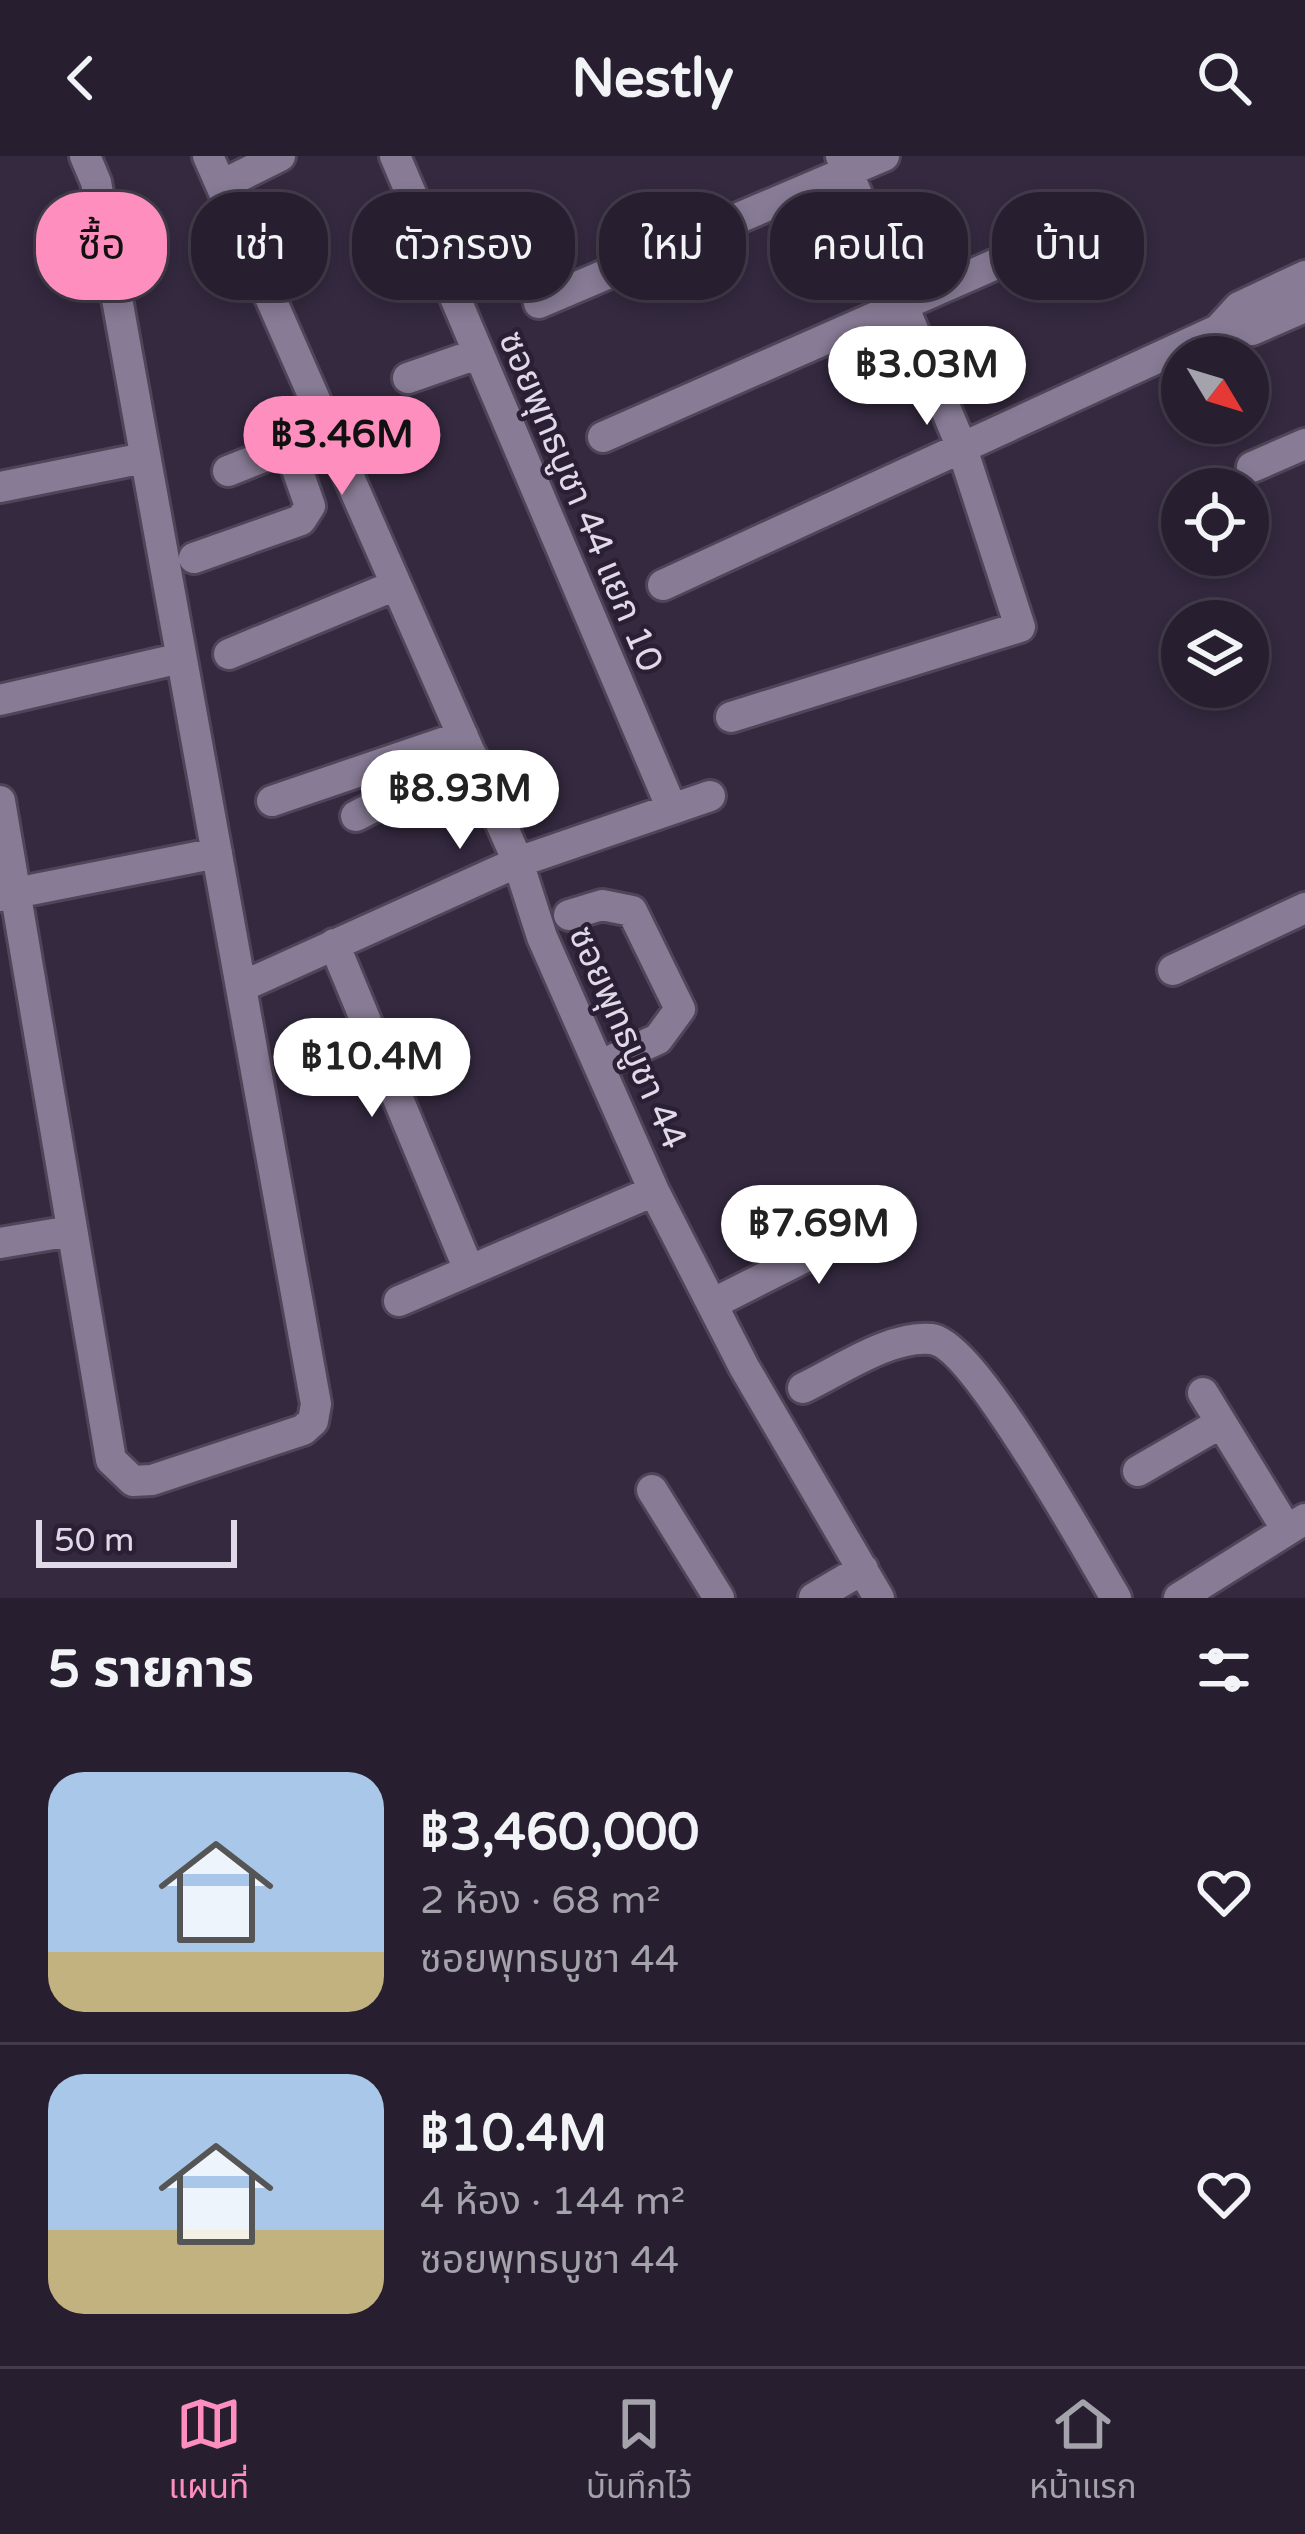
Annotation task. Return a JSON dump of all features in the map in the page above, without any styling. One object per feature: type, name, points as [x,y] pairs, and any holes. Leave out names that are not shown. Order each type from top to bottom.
[{"type":"street","points":[[0,801],[8,894],[106,1449],[121,1474],[152,1480],[303,1430],[313,1421],[316,1404],[96,182],[86,156]]},
{"type":"street","name":"ซอยพุทธบูชา 44","points":[[208,156],[518,862],[542,937],[654,1191],[712,1304],[879,1598]]},
{"type":"street","points":[[223,185],[280,156]]},
{"type":"street","name":"ซอยพุทธบูชา 44 แยก 10","points":[[395,156],[672,809]]},
{"type":"street","points":[[539,303],[844,164],[884,156]]},
{"type":"street","points":[[731,717],[1020,627],[962,448],[844,164]]},
{"type":"street","points":[[603,437],[992,268]]},
{"type":"street","points":[[663,585],[1218,331],[1239,307],[1305,276]]},
{"type":"street","points":[[1218,331],[1252,331],[1305,308]]},
{"type":"street","points":[[408,378],[477,354]]},
{"type":"street","points":[[1252,467],[1305,444]]},
{"type":"street","points":[[194,558],[301,520],[310,506],[292,455],[284,453],[228,471]]},
{"type":"street","points":[[0,487],[144,458]]},
{"type":"street","points":[[303,478],[343,464]]},
{"type":"street","points":[[229,655],[396,585]]},
{"type":"street","points":[[0,700],[181,658]]},
{"type":"street","points":[[272,801],[467,746]]},
{"type":"street","points":[[356,816],[467,746]]},
{"type":"street","points":[[241,987],[518,862],[710,796]]},
{"type":"street","points":[[8,894],[217,853]]},
{"type":"street","points":[[569,915],[602,905],[632,911],[680,1009],[658,1039],[599,1066]]},
{"type":"street","points":[[1173,970],[1305,908]]},
{"type":"street","points":[[334,944],[470,1270]]},
{"type":"street","points":[[399,1301],[654,1191]]},
{"type":"street","points":[[712,1304],[896,1211]]},
{"type":"street","points":[[0,1243],[71,1231]]},
{"type":"street","points":[[803,1388],[898,1344],[933,1338],[948,1346],[988,1389],[1116,1598]]},
{"type":"street","points":[[1180,1598],[1296,1525],[1203,1393]]},
{"type":"street","points":[[1138,1471],[1221,1423]]},
{"type":"street","points":[[652,1490],[719,1598]]},
{"type":"street","points":[[814,1598],[863,1569]]}]
